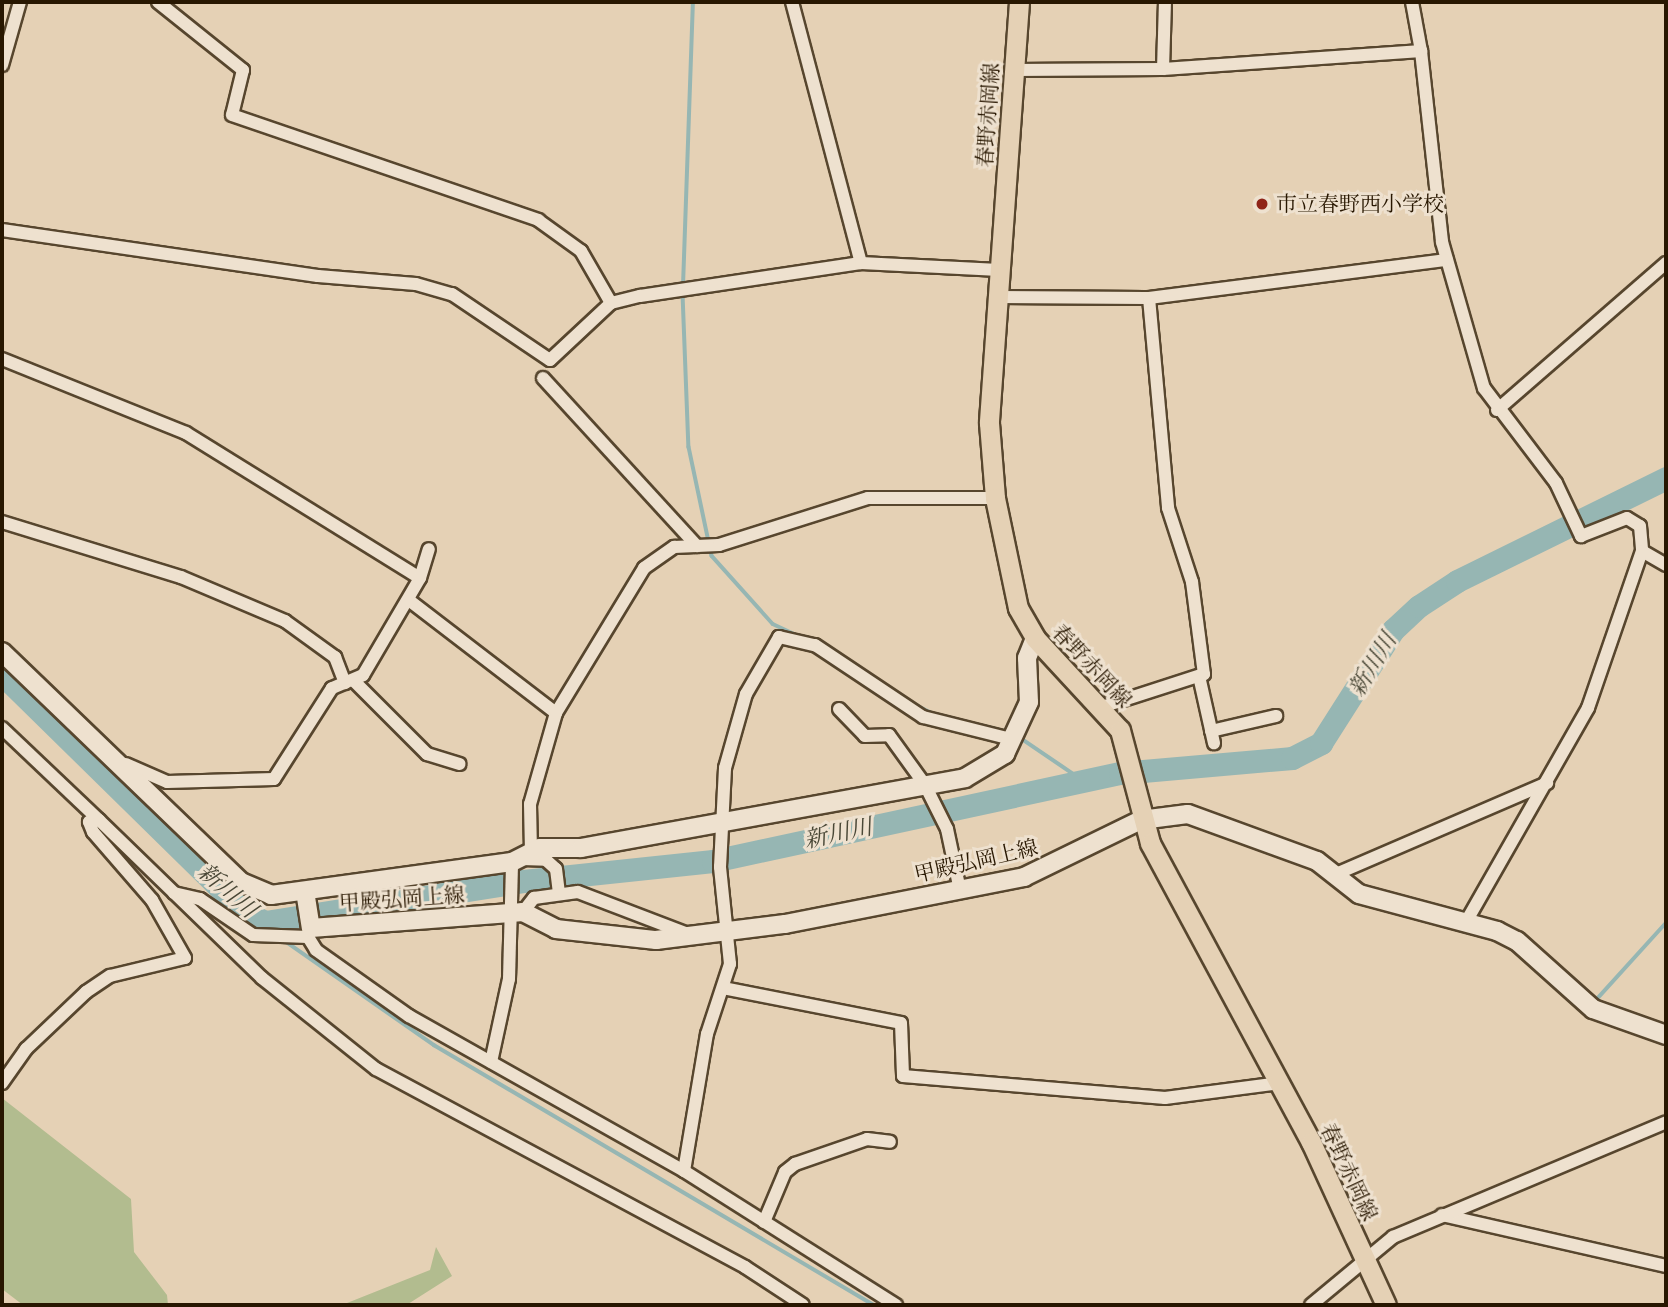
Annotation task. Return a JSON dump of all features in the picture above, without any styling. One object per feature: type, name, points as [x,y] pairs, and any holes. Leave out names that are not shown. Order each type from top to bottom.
[{"type":"main road","name":"春野赤岡線","points":[[1020,2],[989,423],[995,498],[1015,598],[1035,638],[1102,707],[1120,730],[1133,765],[1141,820],[1280,1083],[1386,1305]]},
{"type":"main road","name":"甲殿弘岡上線","points":[[2,652],[116,766],[240,882],[271,895],[517,868],[722,822],[925,785],[987,770],[1013,735],[1029,702],[1027,658],[1035,638]]},
{"type":"main road","name":"甲殿弘岡上線","points":[[305,891],[309,932],[517,912],[569,931],[656,940],[696,937],[960,890],[1055,866],[1141,820],[1188,814],[1336,874],[1359,894],[1466,922],[1517,941],[1593,1009],[1666,1035]]},
{"type":"street","points":[[2,65],[20,2]]},
{"type":"street","points":[[158,2],[243,70],[232,115],[538,220],[581,251],[611,303]]},
{"type":"street","points":[[792,2],[861,263]]},
{"type":"street","points":[[1163,69],[1165,2]]},
{"type":"street","points":[[1412,2],[1421,51],[1447,260],[1473,356],[1497,411],[1556,483],[1579,533],[1627,518],[1640,526],[1642,551],[1588,708],[1548,783],[1466,922]]},
{"type":"street","points":[[1014,70],[1163,69],[1421,51]]},
{"type":"street","points":[[4,232],[318,276],[416,284],[463,300],[550,360],[611,303],[676,290],[861,263],[999,270]]},
{"type":"street","points":[[998,297],[1149,298],[1447,260]]},
{"type":"street","points":[[1497,411],[1666,263]]},
{"type":"street","points":[[1102,707],[1204,674],[1192,582],[1168,508],[1149,298]]},
{"type":"street","points":[[2,359],[186,433],[420,578]]},
{"type":"street","points":[[543,378],[699,546]]},
{"type":"street","points":[[491,1062],[509,979],[517,912],[517,868],[530,804],[556,713],[644,568],[674,547],[719,545],[868,498],[995,498]]},
{"type":"street","points":[[2,522],[181,577],[285,621],[335,657],[349,681],[428,754],[459,764]]},
{"type":"street","points":[[116,766],[127,764],[167,782],[274,779],[315,710],[349,681],[363,675],[410,601],[429,550]]},
{"type":"street","points":[[1642,551],[1666,565]]},
{"type":"street","points":[[410,601],[556,713]]},
{"type":"street","points":[[684,1171],[707,1034],[723,988],[728,933],[720,850],[730,742],[758,665],[779,637],[815,645],[923,718],[1013,735]]},
{"type":"street","points":[[1199,676],[1212,737],[1276,716]]},
{"type":"street","points":[[839,709],[866,736],[889,735],[925,785],[943,818],[960,890]]},
{"type":"street","points":[[2,728],[262,978],[376,1069],[745,1267],[803,1305]]},
{"type":"street","points":[[1336,874],[1548,783]]},
{"type":"street","points":[[2,1083],[26,1049],[86,992],[110,976],[185,958],[152,900],[93,832],[89,822],[99,820]]},
{"type":"street","points":[[517,868],[546,860],[558,881],[601,895],[696,937]]},
{"type":"street","points":[[517,912],[558,881]]},
{"type":"street","points":[[172,893],[200,899],[253,935],[309,932],[409,1016],[684,1171],[895,1305]]},
{"type":"street","points":[[723,988],[901,1023],[903,1076],[1165,1098],[1280,1083]]},
{"type":"street","points":[[1311,1305],[1393,1237],[1666,1122]]},
{"type":"street","points":[[764,1222],[785,1172],[795,1164],[867,1139],[891,1142]]},
{"type":"street","points":[[1442,1215],[1666,1266]]},
{"type":"green space","points":[[2,1098],[131,1199],[134,1252],[167,1295],[168,1305],[23,1305],[2,1289]]},
{"type":"green space","points":[[436,1247],[452,1276],[408,1304],[342,1305],[430,1270]]},
{"type":"waterway","points":[[683,286],[693,2]]},
{"type":"waterway","points":[[683,294],[689,447],[712,556],[773,624],[799,636]]},
{"type":"waterway","name":"新川川","points":[[2,674],[243,911],[265,922],[523,881],[713,861],[1120,773],[1292,758],[1321,743],[1393,630],[1419,606],[1457,581],[1666,478]]},
{"type":"waterway","points":[[916,705],[934,714]]},
{"type":"waterway","points":[[941,716],[1005,731]]},
{"type":"waterway","points":[[1019,737],[1081,779]]},
{"type":"waterway","points":[[265,922],[276,933]]},
{"type":"waterway","points":[[1597,999],[1666,923]]},
{"type":"waterway","points":[[285,941],[434,1045],[874,1305]]},
{"type":"place","name":"市立春野西小学校","points":[[1262,204]]}]
